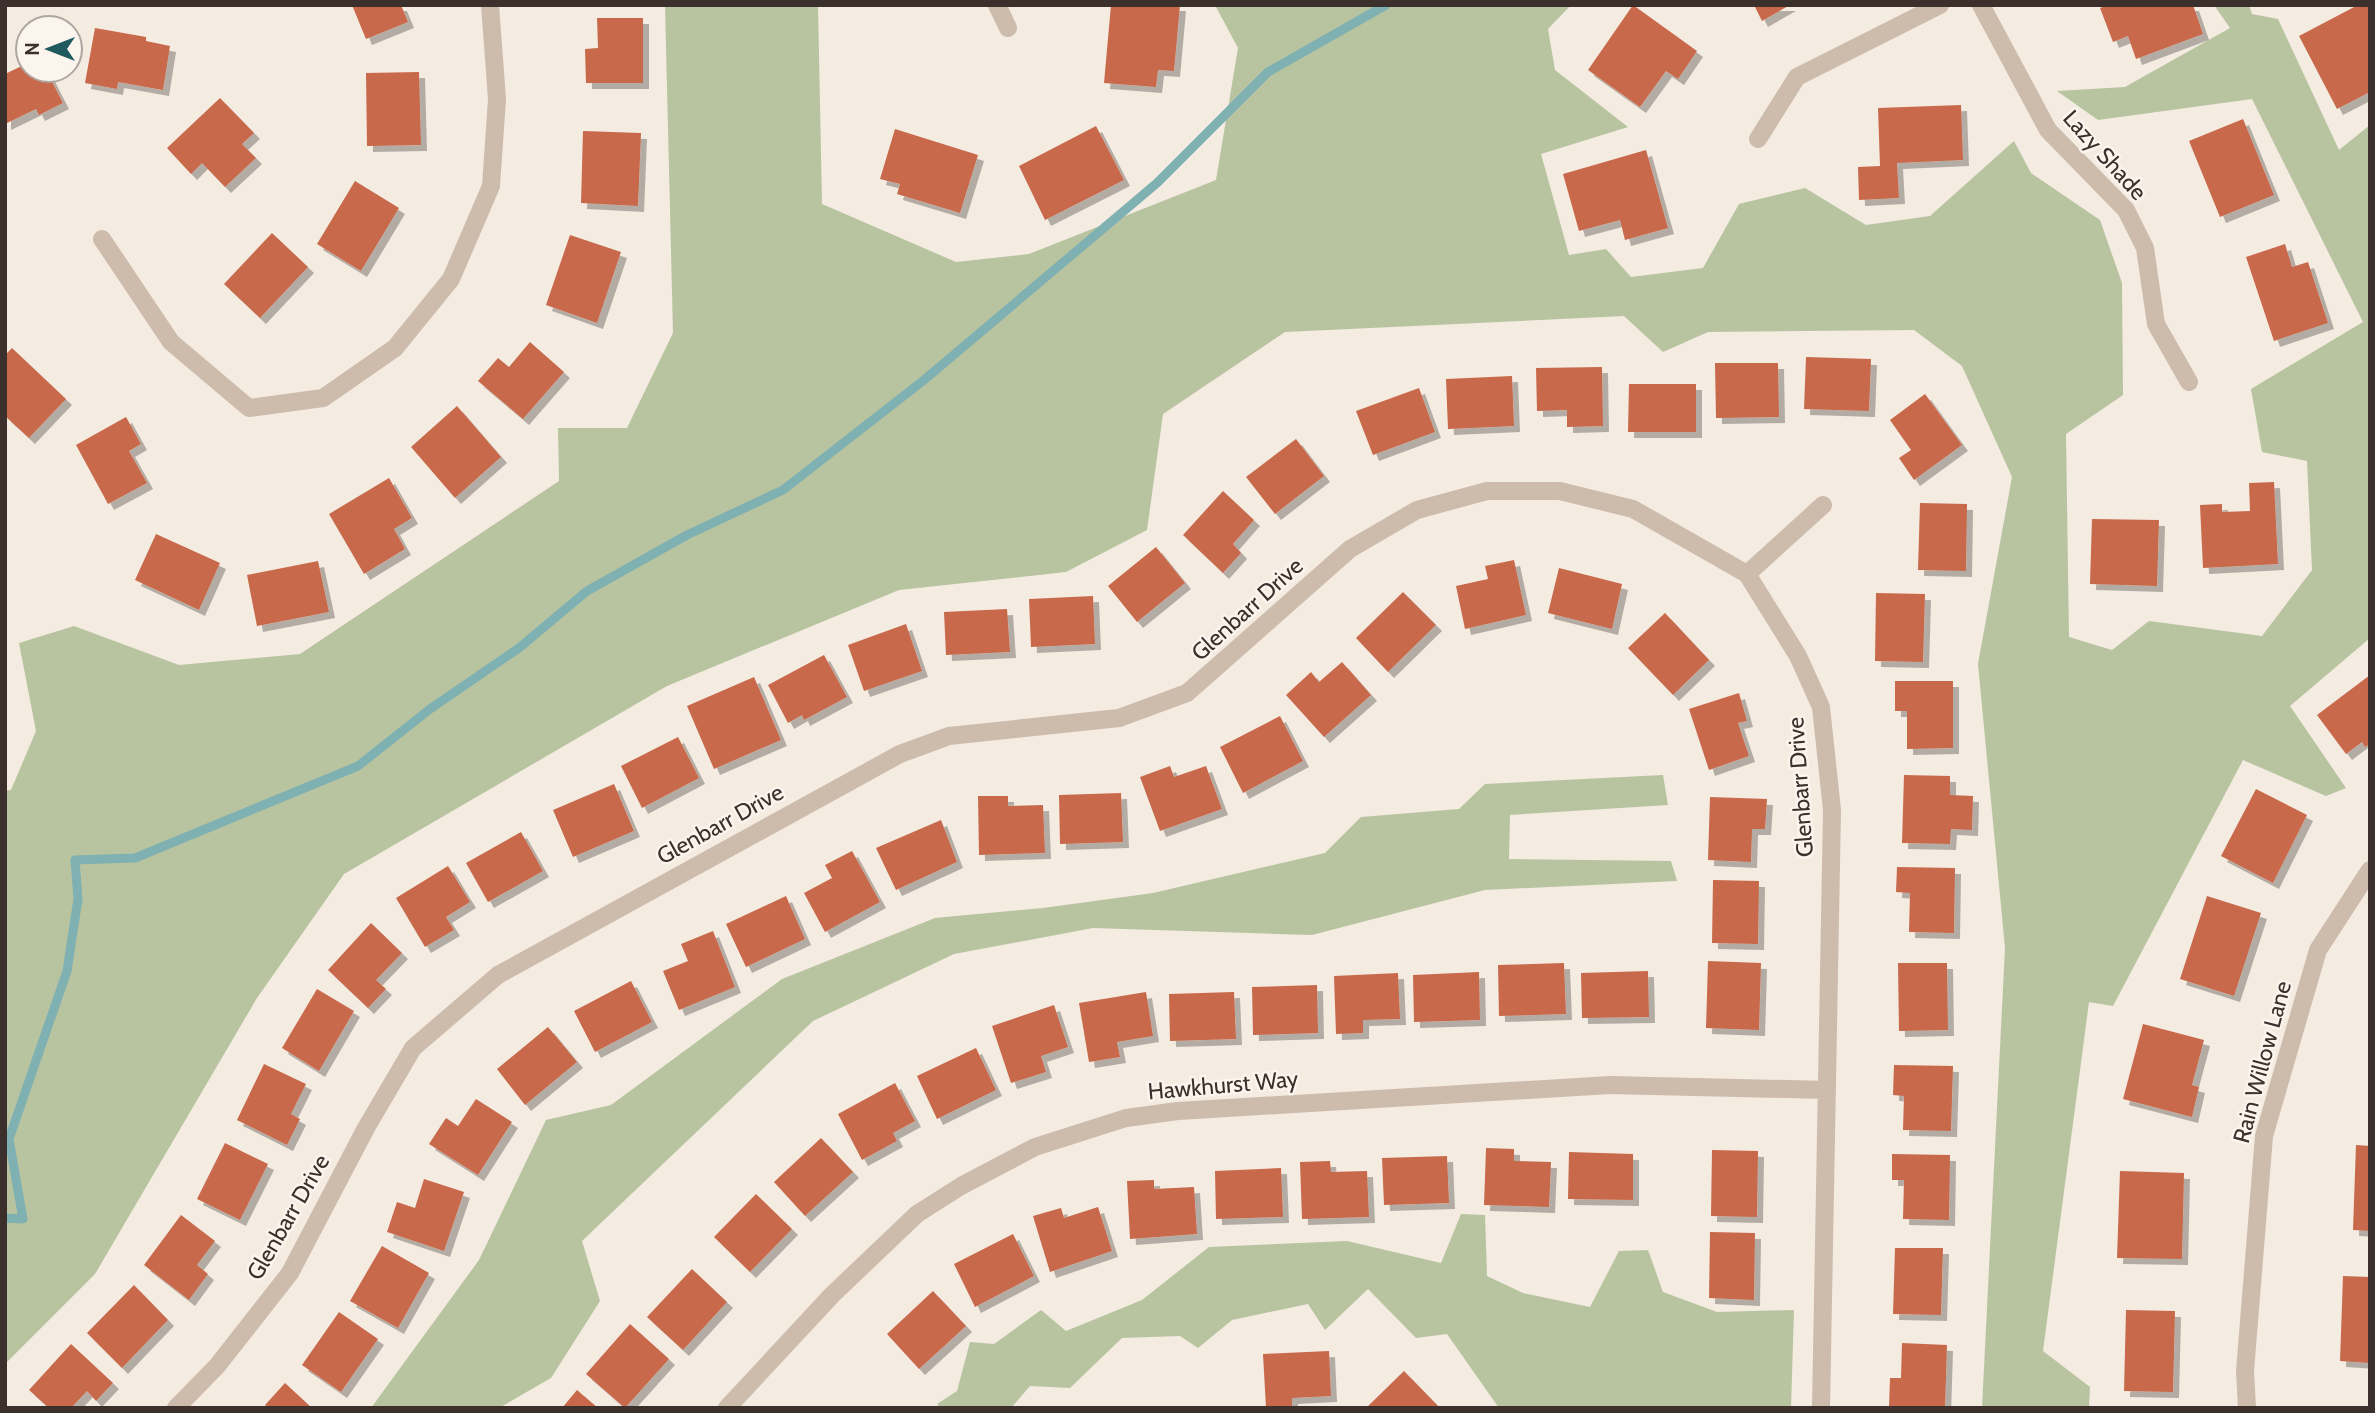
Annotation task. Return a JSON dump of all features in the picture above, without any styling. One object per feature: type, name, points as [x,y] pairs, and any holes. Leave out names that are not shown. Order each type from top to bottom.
[{"type":"street","points":[[102,239],[171,342],[249,408],[323,398],[395,348],[451,279],[491,186],[497,99],[490,5]]},
{"type":"street","points":[[997,5],[1008,29]]},
{"type":"street","points":[[1758,139],[1797,77],[1941,5]]},
{"type":"street","name":"Lazy Shade","points":[[1981,5],[2048,130],[2126,210],[2145,248],[2156,324],[2189,382]]},
{"type":"street","name":"Glenbarr Drive","points":[[176,1408],[217,1366],[290,1273],[366,1128],[413,1048],[498,975],[900,754],[949,736],[1119,718],[1188,693],[1350,549],[1417,510],[1487,491],[1560,491],[1633,509],[1747,574],[1798,656],[1821,707],[1832,810],[1821,1408]]},
{"type":"street","points":[[1747,574],[1823,505]]},
{"type":"street","name":"Rain Willow Lane","points":[[2247,1408],[2245,1371],[2264,1136],[2318,950],[2370,870]]},
{"type":"street","name":"Hawkhurst Way","points":[[727,1408],[832,1296],[917,1214],[961,1186],[1035,1147],[1078,1131],[1126,1118],[1178,1111],[1610,1085],[1827,1090]]},
{"type":"green space","points":[[665,5],[818,5],[822,204],[956,262],[1029,254],[1216,180],[1238,48],[1215,5],[1571,5],[1548,29],[1555,70],[1628,127],[1541,154],[1569,255],[1606,249],[1631,277],[1703,268],[1739,204],[1805,188],[1866,225],[1930,216],[2014,141],[2031,173],[2100,220],[2122,283],[2123,395],[2066,434],[2069,637],[2112,650],[2149,621],[2262,636],[2312,570],[2307,461],[2262,452],[2251,389],[2363,322],[2252,99],[2098,120],[2057,91],[2125,87],[2230,28],[2214,5],[2249,5],[2252,14],[2278,19],[2339,150],[2370,125],[2370,638],[2290,706],[2346,788],[2326,796],[2243,760],[2113,1006],[2089,1002],[2043,1351],[2090,1387],[2089,1408],[1982,1408],[2005,948],[1978,664],[2012,477],[1962,366],[1914,330],[1708,332],[1663,352],[1624,316],[1285,332],[1163,414],[1147,530],[1066,572],[899,590],[667,686],[344,874],[257,998],[95,1274],[5,1364],[5,791],[11,790],[36,731],[19,643],[74,626],[179,665],[300,654],[559,481],[558,428],[627,428],[673,333]]},
{"type":"green space","points":[[1663,775],[1668,805],[1510,815],[1509,859],[1671,861],[1677,881],[1485,890],[1312,935],[1093,928],[954,954],[813,1021],[582,1241],[600,1301],[551,1378],[499,1408],[371,1408],[479,1260],[546,1120],[611,1105],[782,979],[935,918],[1043,908],[1153,893],[1325,853],[1361,817],[1459,809],[1485,784]]},
{"type":"green space","points":[[1461,1214],[1485,1215],[1487,1276],[1523,1293],[1590,1307],[1619,1251],[1648,1250],[1663,1292],[1717,1312],[1794,1310],[1791,1408],[1499,1408],[1447,1334],[1416,1338],[1368,1289],[1325,1330],[1308,1304],[1232,1320],[1198,1348],[1180,1336],[1122,1338],[1070,1388],[1030,1386],[1011,1408],[941,1408],[937,1404],[957,1391],[970,1342],[994,1344],[1041,1310],[1066,1331],[1142,1300],[1209,1247],[1347,1241],[1441,1263]]},
{"type":"building","points":[[352,5],[401,5],[408,22],[366,39]]},
{"type":"building","points":[[1111,5],[1180,5],[1174,71],[1158,70],[1156,87],[1104,83]]},
{"type":"building","points":[[1633,5],[1697,51],[1678,79],[1666,71],[1640,107],[1588,70]]},
{"type":"building","points":[[1754,5],[1790,5],[1762,21]]},
{"type":"building","points":[[2108,5],[2193,5],[2203,34],[2136,59],[2128,36],[2113,42],[2100,8]]},
{"type":"building","points":[[2358,5],[2370,5],[2370,92],[2337,109],[2299,36]]},
{"type":"building","points":[[597,18],[643,18],[643,83],[586,83],[585,49],[598,48]]},
{"type":"building","points":[[95,28],[146,37],[146,41],[170,46],[163,90],[118,82],[117,89],[85,83]]},
{"type":"building","points":[[14,70],[14,84],[53,84],[63,103],[39,115],[36,109],[5,124],[5,74]]},
{"type":"building","points":[[419,72],[421,145],[367,146],[366,73]]},
{"type":"building","points":[[220,98],[254,133],[242,144],[256,158],[225,187],[202,163],[191,174],[167,148]]},
{"type":"building","points":[[1961,105],[1963,160],[1897,163],[1899,198],[1859,200],[1858,167],[1880,166],[1878,108]]},
{"type":"building","points":[[2243,119],[2274,195],[2220,217],[2189,141]]},
{"type":"building","points":[[1096,126],[1124,180],[1045,220],[1019,166]]},
{"type":"building","points":[[895,129],[978,155],[960,213],[897,194],[900,184],[880,179]]},
{"type":"building","points":[[583,131],[641,133],[638,206],[581,203]]},
{"type":"building","points":[[1646,150],[1668,228],[1625,240],[1620,220],[1579,231],[1563,174]]},
{"type":"building","points":[[355,181],[399,208],[361,271],[317,244]]},
{"type":"building","points":[[272,233],[308,267],[260,318],[224,284]]},
{"type":"building","points":[[570,235],[621,252],[597,323],[546,305]]},
{"type":"building","points":[[2285,244],[2292,267],[2308,262],[2328,323],[2274,341],[2246,257]]},
{"type":"building","points":[[530,342],[564,372],[523,419],[478,381],[498,358],[509,367]]},
{"type":"building","points":[[12,348],[66,399],[29,438],[5,416],[5,355]]},
{"type":"building","points":[[1806,357],[1871,359],[1869,411],[1804,409]]},
{"type":"building","points":[[1715,363],[1778,363],[1779,417],[1716,418]]},
{"type":"building","points":[[1602,367],[1603,426],[1567,427],[1567,410],[1537,411],[1536,368]]},
{"type":"building","points":[[1512,376],[1514,426],[1448,429],[1446,379]]},
{"type":"building","points":[[1629,384],[1696,384],[1696,432],[1628,432]]},
{"type":"building","points":[[1419,388],[1435,432],[1373,455],[1356,411]]},
{"type":"building","points":[[1925,394],[1962,445],[1914,480],[1899,458],[1911,450],[1890,420]]},
{"type":"building","points":[[457,406],[501,457],[455,498],[411,447]]},
{"type":"building","points":[[126,417],[141,444],[129,451],[147,483],[108,504],[76,445]]},
{"type":"building","points":[[1296,439],[1324,476],[1275,514],[1246,477]]},
{"type":"building","points":[[389,478],[412,518],[394,529],[405,549],[364,574],[329,514]]},
{"type":"building","points":[[2274,482],[2278,564],[2203,568],[2200,505],[2222,504],[2222,512],[2250,511],[2249,483]]},
{"type":"building","points":[[1223,491],[1254,520],[1233,544],[1241,553],[1223,573],[1183,535]]},
{"type":"building","points":[[1920,503],[1967,504],[1966,571],[1918,570]]},
{"type":"building","points":[[2092,519],[2159,520],[2157,586],[2090,584]]},
{"type":"building","points":[[156,534],[220,563],[199,610],[135,580]]},
{"type":"building","points":[[1156,547],[1185,583],[1137,622],[1108,586]]},
{"type":"building","points":[[1514,560],[1526,615],[1465,629],[1456,586],[1488,579],[1485,566]]},
{"type":"building","points":[[318,561],[329,612],[257,626],[247,575]]},
{"type":"building","points":[[1559,568],[1622,584],[1612,629],[1548,613]]},
{"type":"building","points":[[1403,592],[1436,625],[1388,672],[1356,638]]},
{"type":"building","points":[[1876,593],[1925,594],[1923,662],[1875,661]]},
{"type":"building","points":[[1093,596],[1095,644],[1031,647],[1029,599]]},
{"type":"building","points":[[1007,609],[1010,652],[946,655],[944,612]]},
{"type":"building","points":[[1665,613],[1709,660],[1673,695],[1628,648]]},
{"type":"building","points":[[906,624],[922,671],[864,691],[848,645]]},
{"type":"building","points":[[824,655],[847,697],[804,720],[802,715],[788,723],[768,685]]},
{"type":"building","points":[[1342,662],[1371,695],[1324,737],[1286,695],[1311,672],[1319,682]]},
{"type":"building","points":[[2370,675],[2370,744],[2365,747],[2362,742],[2346,754],[2317,715]]},
{"type":"building","points":[[754,677],[781,740],[714,769],[687,706]]},
{"type":"building","points":[[1895,681],[1953,681],[1953,748],[1907,749],[1907,711],[1895,711]]},
{"type":"building","points":[[1739,693],[1747,721],[1738,723],[1749,756],[1709,770],[1689,709]]},
{"type":"building","points":[[1280,716],[1303,761],[1243,793],[1220,747]]},
{"type":"building","points":[[678,737],[699,778],[642,808],[621,766]]},
{"type":"building","points":[[1170,766],[1174,777],[1206,766],[1222,809],[1160,831],[1140,777]]},
{"type":"building","points":[[1904,775],[1950,776],[1950,795],[1973,796],[1972,830],[1951,829],[1950,844],[1902,843]]},
{"type":"building","points":[[614,784],[634,831],[573,857],[553,810]]},
{"type":"building","points":[[2256,789],[2307,815],[2273,883],[2221,856]]},
{"type":"building","points":[[1121,793],[1123,842],[1060,844],[1059,795]]},
{"type":"building","points":[[978,796],[1008,796],[1008,806],[1043,805],[1045,853],[979,855]]},
{"type":"building","points":[[1710,797],[1767,799],[1765,829],[1752,829],[1751,862],[1708,860]]},
{"type":"building","points":[[941,820],[957,862],[896,890],[876,848]]},
{"type":"building","points":[[521,832],[543,871],[488,902],[466,863]]},
{"type":"building","points":[[852,851],[880,902],[825,932],[804,893],[832,878],[825,865]]},
{"type":"building","points":[[448,866],[470,902],[446,917],[454,930],[425,947],[396,898]]},
{"type":"building","points":[[1897,867],[1955,868],[1954,933],[1909,932],[1910,893],[1896,892]]},
{"type":"building","points":[[1713,880],[1759,881],[1758,944],[1712,943]]},
{"type":"building","points":[[786,896],[805,939],[746,967],[726,924]]},
{"type":"building","points":[[2207,896],[2261,913],[2234,996],[2180,979]]},
{"type":"building","points":[[371,923],[402,953],[376,980],[386,989],[368,1008],[328,970]]},
{"type":"building","points":[[713,931],[735,987],[679,1010],[663,971],[688,961],[681,944]]},
{"type":"building","points":[[1708,961],[1761,963],[1759,1030],[1706,1028]]},
{"type":"building","points":[[1564,963],[1566,1014],[1499,1016],[1498,965]]},
{"type":"building","points":[[1898,963],[1947,963],[1948,1030],[1899,1031]]},
{"type":"building","points":[[1648,971],[1649,1017],[1582,1018],[1581,973]]},
{"type":"building","points":[[1479,972],[1480,1020],[1414,1022],[1413,975]]},
{"type":"building","points":[[1398,973],[1400,1019],[1363,1020],[1363,1033],[1336,1034],[1334,976]]},
{"type":"building","points":[[631,981],[652,1022],[595,1052],[574,1011]]},
{"type":"building","points":[[1317,985],[1318,1033],[1253,1035],[1252,987]]},
{"type":"building","points":[[317,989],[354,1011],[319,1071],[282,1048]]},
{"type":"building","points":[[1146,992],[1153,1036],[1117,1042],[1120,1057],[1089,1062],[1079,1003]]},
{"type":"building","points":[[1234,992],[1236,1039],[1170,1041],[1169,994]]},
{"type":"building","points":[[1054,1005],[1068,1047],[1041,1056],[1046,1072],[1011,1083],[992,1026]]},
{"type":"building","points":[[2143,1024],[2204,1040],[2192,1085],[2199,1087],[2192,1117],[2123,1099]]},
{"type":"building","points":[[548,1027],[577,1062],[525,1105],[497,1069]]},
{"type":"building","points":[[976,1048],[996,1090],[937,1119],[917,1076]]},
{"type":"building","points":[[264,1064],[306,1084],[291,1114],[300,1119],[287,1145],[237,1120]]},
{"type":"building","points":[[1894,1065],[1953,1066],[1951,1131],[1903,1130],[1904,1096],[1893,1095]]},
{"type":"building","points":[[895,1083],[915,1121],[893,1133],[897,1141],[862,1160],[838,1114]]},
{"type":"building","points":[[476,1099],[512,1122],[478,1175],[429,1144],[446,1118],[458,1126]]},
{"type":"building","points":[[821,1138],[853,1172],[805,1216],[774,1182]]},
{"type":"building","points":[[225,1143],[268,1164],[240,1220],[197,1199]]},
{"type":"building","points":[[2356,1145],[2370,1146],[2370,1231],[2353,1230]]},
{"type":"building","points":[[1486,1148],[1514,1149],[1514,1161],[1551,1162],[1549,1207],[1484,1205]]},
{"type":"building","points":[[1712,1150],[1758,1151],[1757,1217],[1711,1216]]},
{"type":"building","points":[[1569,1152],[1633,1154],[1633,1200],[1568,1199]]},
{"type":"building","points":[[1892,1154],[1950,1155],[1949,1220],[1903,1219],[1904,1180],[1892,1180]]},
{"type":"building","points":[[1447,1156],[1449,1203],[1384,1205],[1382,1158]]},
{"type":"building","points":[[1330,1161],[1331,1172],[1367,1171],[1369,1217],[1302,1219],[1300,1162]]},
{"type":"building","points":[[1281,1168],[1283,1217],[1216,1219],[1215,1171]]},
{"type":"building","points":[[2120,1171],[2184,1173],[2182,1259],[2117,1258]]},
{"type":"building","points":[[424,1179],[464,1192],[444,1251],[387,1232],[397,1202],[415,1208]]},
{"type":"building","points":[[1154,1180],[1154,1189],[1194,1187],[1197,1234],[1130,1239],[1127,1181]]},
{"type":"building","points":[[756,1194],[792,1229],[750,1272],[714,1237]]},
{"type":"building","points":[[1098,1207],[1112,1251],[1050,1272],[1033,1216],[1061,1208],[1064,1218]]},
{"type":"building","points":[[181,1215],[215,1241],[197,1265],[208,1274],[189,1300],[144,1265]]},
{"type":"building","points":[[1710,1232],[1755,1233],[1754,1300],[1709,1298]]},
{"type":"building","points":[[1013,1234],[1034,1276],[975,1307],[954,1264]]},
{"type":"building","points":[[382,1246],[429,1273],[398,1328],[350,1301]]},
{"type":"building","points":[[1895,1248],[1943,1248],[1941,1315],[1893,1314]]},
{"type":"building","points":[[692,1269],[727,1302],[683,1350],[647,1317]]},
{"type":"building","points":[[2343,1276],[2370,1277],[2370,1363],[2340,1361]]},
{"type":"building","points":[[134,1285],[168,1320],[122,1368],[87,1333]]},
{"type":"building","points":[[933,1291],[966,1326],[919,1369],[887,1334]]},
{"type":"building","points":[[2126,1310],[2175,1311],[2173,1392],[2124,1391]]},
{"type":"building","points":[[339,1312],[378,1339],[341,1392],[302,1365]]},
{"type":"building","points":[[630,1324],[669,1359],[625,1408],[586,1374]]},
{"type":"building","points":[[1902,1343],[1947,1345],[1945,1408],[1889,1408],[1890,1378],[1901,1378]]},
{"type":"building","points":[[71,1344],[113,1383],[96,1401],[87,1391],[71,1408],[49,1408],[29,1390]]},
{"type":"building","points":[[1329,1351],[1331,1396],[1292,1398],[1292,1408],[1266,1408],[1263,1354]]},
{"type":"building","points":[[1404,1371],[1440,1408],[1366,1408]]},
{"type":"building","points":[[285,1383],[312,1408],[269,1408],[265,1405]]},
{"type":"building","points":[[577,1390],[598,1408],[562,1408]]},
{"type":"waterway","points":[[5,1218],[23,1219],[9,1139],[67,971],[78,899],[75,860],[135,858],[358,766],[430,709],[519,648],[587,591],[687,535],[783,490],[924,380],[1157,183],[1268,72],[1386,5]]}]
